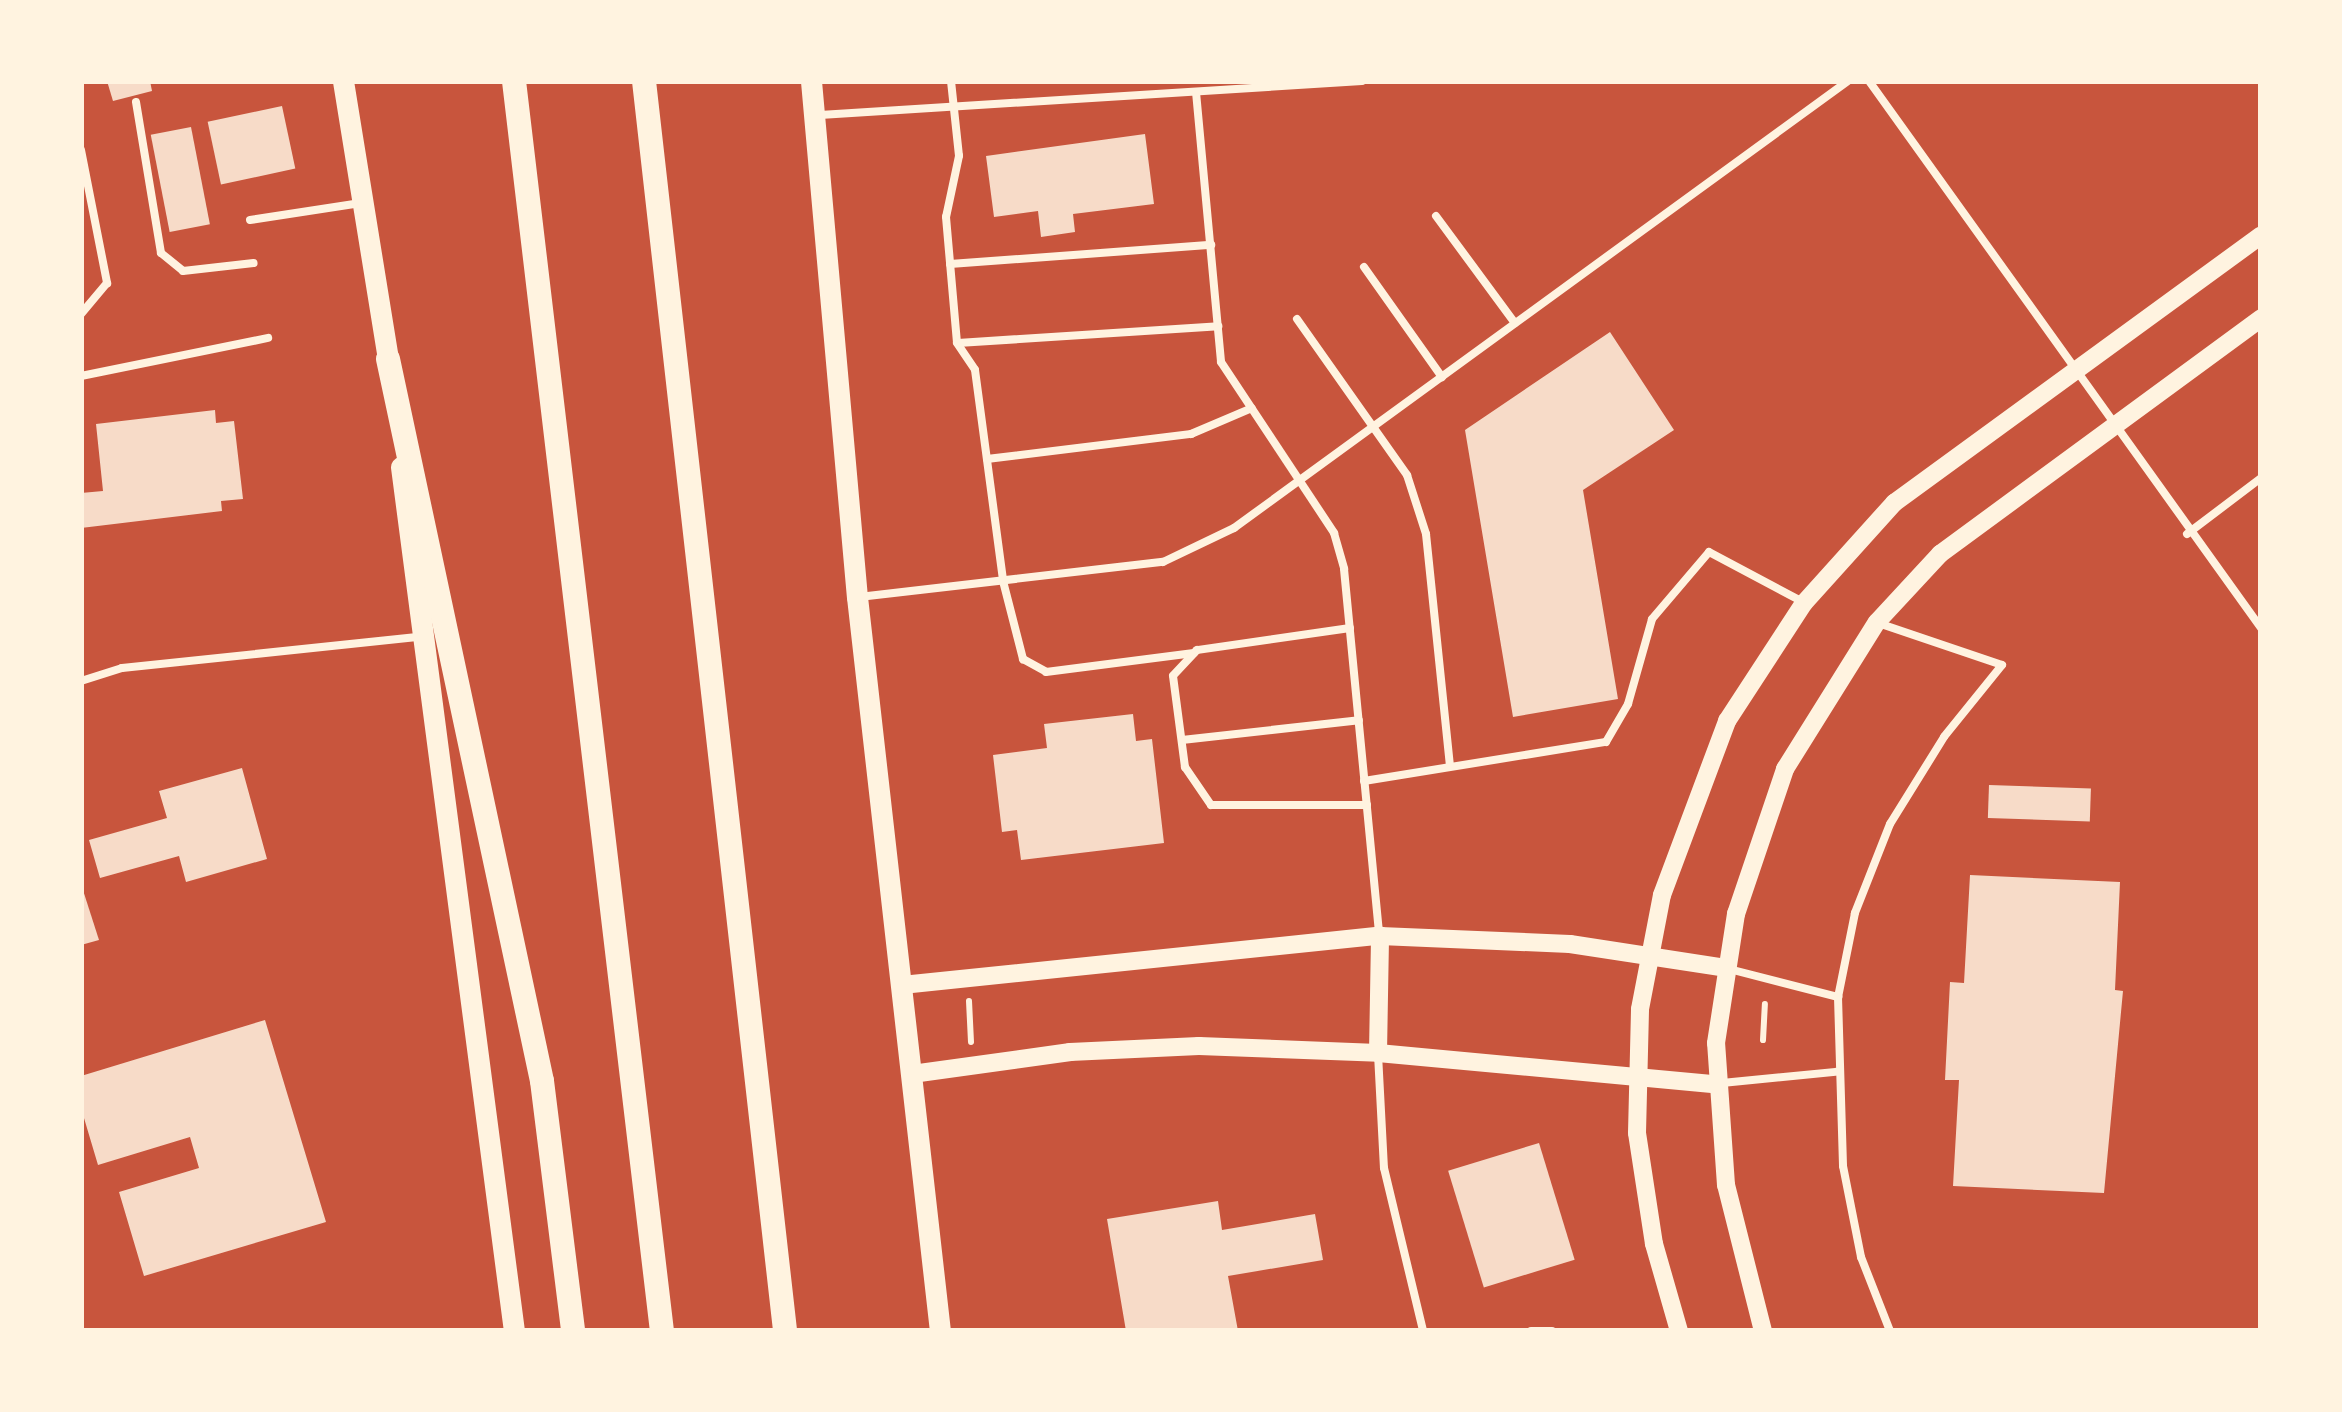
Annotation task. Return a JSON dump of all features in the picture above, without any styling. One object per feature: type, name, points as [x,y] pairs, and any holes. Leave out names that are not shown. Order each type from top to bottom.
[{"type":"highway","points":[[514,81],[662,1331]]},
{"type":"highway","points":[[644,81],[784,1331]]},
{"type":"highway","points":[[388,359],[542,1081],[573,1331]]},
{"type":"main road","points":[[344,81],[388,359],[514,1331]]},
{"type":"main road","points":[[811,81],[857,597],[940,1331]]},
{"type":"street","points":[[1679,1331],[1654,1244],[1634,1079],[1648,954],[1710,758],[1747,683],[1804,603],[1894,503],[2261,235]]},
{"type":"street","points":[[1763,1331],[1736,1240],[1715,1084],[1726,968],[1769,803],[1877,622],[1940,554],[2261,318]]},
{"type":"street","points":[[902,985],[1379,936],[1487,937],[1648,954],[1726,968]]},
{"type":"street","points":[[1378,1052],[1379,936]]},
{"type":"street","points":[[912,1074],[1137,1048],[1378,1052],[1715,1084]]},
{"type":"lane","points":[[951,81],[959,156],[946,217],[957,343],[975,370],[1003,581],[1023,659],[1046,672],[1350,628]]},
{"type":"lane","points":[[815,116],[1362,81]]},
{"type":"lane","points":[[857,597],[1163,562],[1234,528],[1848,81]]},
{"type":"lane","points":[[1869,81],[2163,486],[2187,535],[2261,628]]},
{"type":"lane","points":[[1196,92],[1222,362],[1334,533],[1350,628],[1379,936]]},
{"type":"lane","points":[[136,102],[160,253],[183,271],[254,263]]},
{"type":"lane","points":[[81,150],[107,284],[81,314]]},
{"type":"lane","points":[[250,220],[362,203]]},
{"type":"lane","points":[[1436,216],[1515,323]]},
{"type":"lane","points":[[950,264],[1210,245]]},
{"type":"lane","points":[[1364,267],[1442,377]]},
{"type":"lane","points":[[1298,319],[1378,424],[1407,475],[1426,534],[1450,765]]},
{"type":"lane","points":[[957,343],[1218,326]]},
{"type":"lane","points":[[81,376],[268,338]]},
{"type":"lane","points":[[987,459],[1191,434],[1252,408]]},
{"type":"lane","points":[[2187,535],[2261,478]]},
{"type":"lane","points":[[1364,781],[1606,742],[1628,704],[1652,619],[1709,553],[1804,603]]},
{"type":"lane","points":[[1877,622],[2002,665],[1943,737],[1891,824],[1856,913],[1838,997],[1834,1072],[1850,1210],[1890,1331]]},
{"type":"lane","points":[[81,681],[122,668],[421,637]]},
{"type":"lane","points":[[1194,653],[1173,676],[1185,767],[1210,805],[1366,806]]},
{"type":"lane","points":[[1182,740],[1359,720]]},
{"type":"lane","points":[[1726,968],[1838,997]]},
{"type":"lane","points":[[1378,1052],[1384,1168],[1423,1331]]},
{"type":"lane","points":[[1715,1084],[1834,1072]]},
{"type":"lane","points":[[1531,1331],[1552,1331]]},
{"type":"path","points":[[969,999],[971,1046]]},
{"type":"path","points":[[1763,1040],[1765,1004]]},
{"type":"building","points":[[107,81],[150,81],[152,91],[113,101]]},
{"type":"building","points":[[282,106],[295,169],[221,184],[208,122]]},
{"type":"building","points":[[191,127],[210,224],[170,232],[151,135]]},
{"type":"building","points":[[1145,134],[1154,204],[1073,214],[1075,232],[1041,237],[1038,211],[994,217],[986,156]]},
{"type":"building","points":[[1610,332],[1674,430],[1583,490],[1618,699],[1513,717],[1465,430]]},
{"type":"building","points":[[215,410],[216,423],[234,421],[243,499],[221,501],[222,511],[81,528],[81,493],[103,491],[96,424]]},
{"type":"building","points":[[1133,714],[1136,741],[1152,739],[1164,843],[1021,860],[1017,830],[1002,832],[993,755],[1047,748],[1044,724]]},
{"type":"building","points":[[242,768],[267,859],[186,882],[179,856],[100,878],[89,840],[167,818],[159,791]]},
{"type":"building","points":[[1989,785],[2091,789],[2090,822],[1988,818]]},
{"type":"building","points":[[1970,875],[2120,882],[2115,990],[2123,991],[2104,1193],[1953,1186],[1959,1080],[1945,1080],[1950,982],[1964,983]]},
{"type":"building","points":[[81,884],[99,940],[81,945]]},
{"type":"building","points":[[265,1020],[326,1222],[144,1276],[119,1192],[199,1168],[190,1137],[98,1165],[81,1108],[81,1076]]},
{"type":"building","points":[[1539,1143],[1575,1260],[1484,1287],[1448,1171]]},
{"type":"building","points":[[1218,1201],[1222,1230],[1315,1214],[1323,1260],[1228,1276],[1238,1331],[1126,1331],[1107,1219]]}]
